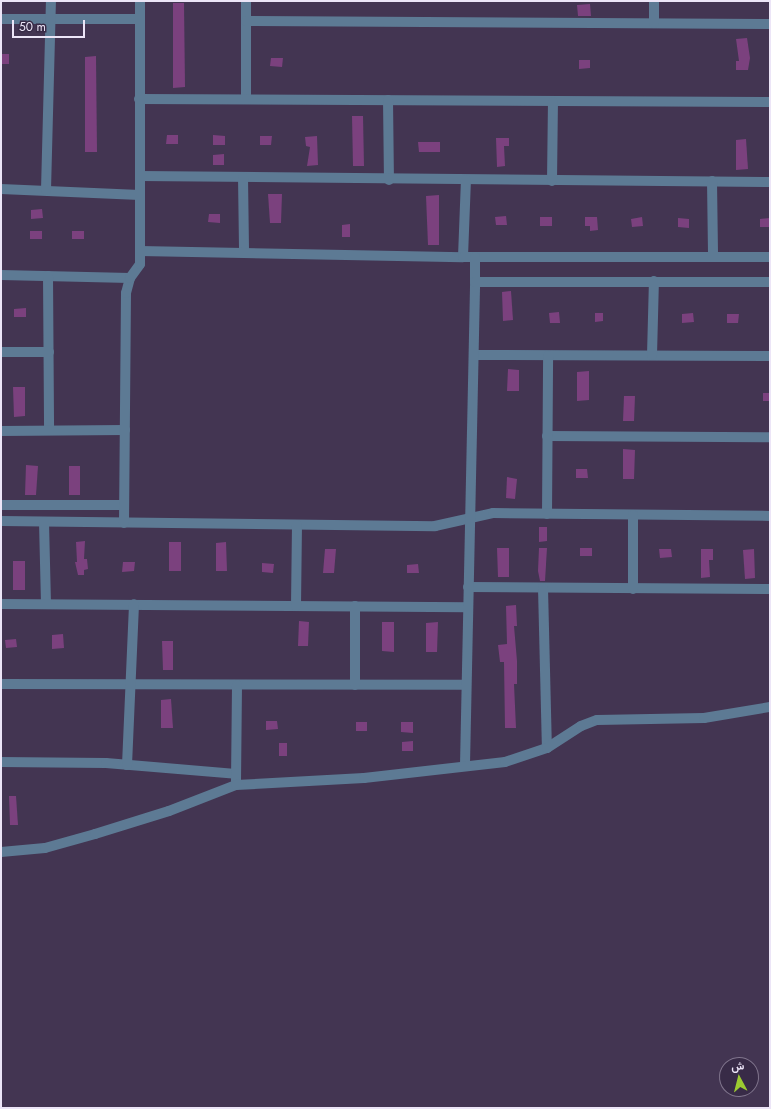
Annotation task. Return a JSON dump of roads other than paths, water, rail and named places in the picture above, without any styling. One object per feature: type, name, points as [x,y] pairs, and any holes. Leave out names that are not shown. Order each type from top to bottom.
[{"type":"street","points":[[46,190],[51,1]]},
{"type":"street","points":[[124,523],[125,319],[130,278],[140,264],[140,1]]},
{"type":"street","points":[[246,1],[246,99]]},
{"type":"street","points":[[654,1],[654,23]]},
{"type":"street","points":[[1,19],[140,19]]},
{"type":"street","points":[[246,21],[770,24]]},
{"type":"street","points":[[140,99],[770,102]]},
{"type":"street","points":[[388,100],[389,180]]},
{"type":"street","points":[[552,181],[553,102]]},
{"type":"street","points":[[140,176],[389,180],[770,182]]},
{"type":"street","points":[[244,177],[244,252]]},
{"type":"street","points":[[463,257],[466,180]]},
{"type":"street","points":[[712,181],[713,257]]},
{"type":"street","points":[[1,189],[140,195]]},
{"type":"street","points":[[140,251],[463,257],[770,257]]},
{"type":"street","points":[[465,765],[469,518],[475,355],[475,257]]},
{"type":"street","points":[[1,275],[130,278]]},
{"type":"street","points":[[48,276],[49,430]]},
{"type":"street","points":[[652,355],[654,281]]},
{"type":"street","points":[[475,282],[770,282]]},
{"type":"street","points":[[1,352],[49,352]]},
{"type":"street","points":[[475,355],[770,356]]},
{"type":"street","points":[[547,514],[548,356]]},
{"type":"street","points":[[1,431],[124,430]]},
{"type":"street","points":[[547,436],[770,437]]},
{"type":"street","points":[[1,505],[124,505]]},
{"type":"street","points":[[1,521],[435,526],[494,513],[770,516]]},
{"type":"street","points":[[633,589],[634,515]]},
{"type":"street","points":[[44,522],[46,604]]},
{"type":"street","points":[[296,606],[297,525]]},
{"type":"street","points":[[468,587],[770,589]]},
{"type":"street","points":[[543,588],[547,748]]},
{"type":"street","points":[[1,604],[467,607]]},
{"type":"street","points":[[127,765],[132,684],[134,604]]},
{"type":"street","points":[[355,685],[356,606]]},
{"type":"street","points":[[1,684],[466,685]]},
{"type":"street","points":[[236,779],[237,685]]},
{"type":"street","points":[[1,762],[127,765],[236,779],[364,778],[465,765],[505,762],[547,748],[581,726],[597,720],[704,718],[770,707]]},
{"type":"street","points":[[1,852],[45,848],[96,834],[169,811],[236,779]]}]
